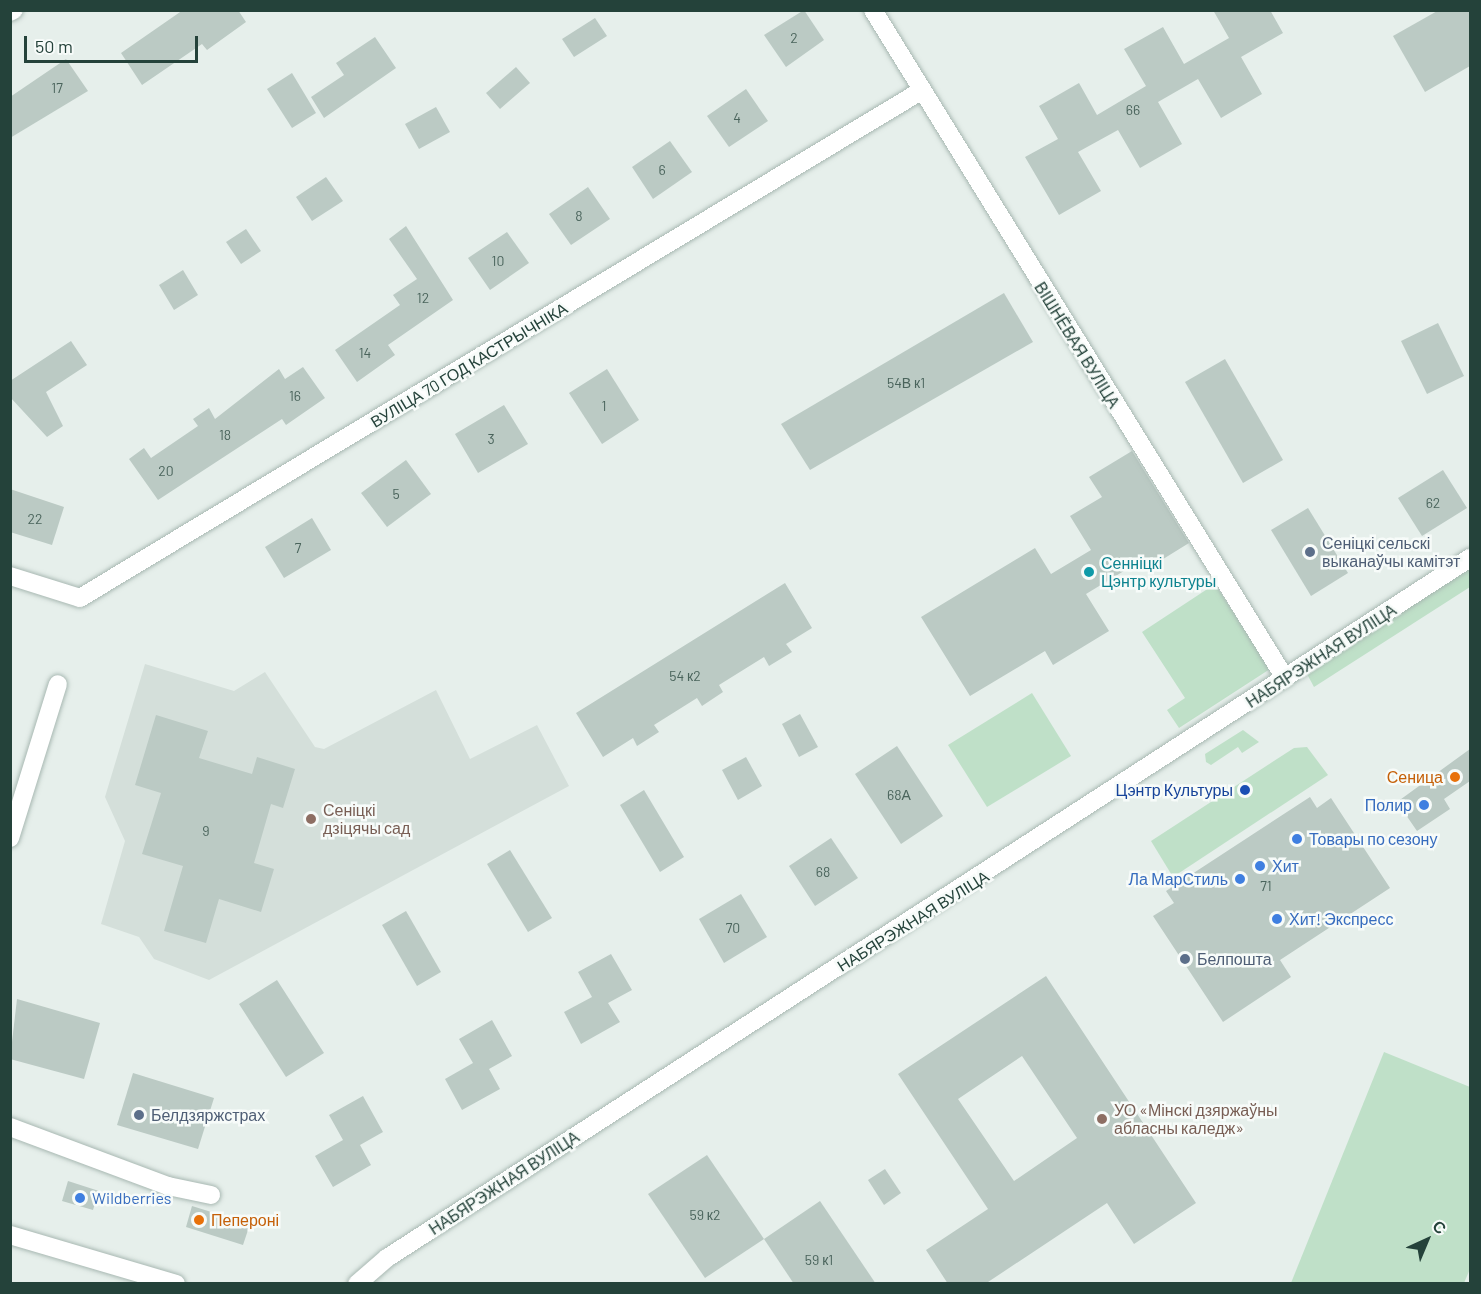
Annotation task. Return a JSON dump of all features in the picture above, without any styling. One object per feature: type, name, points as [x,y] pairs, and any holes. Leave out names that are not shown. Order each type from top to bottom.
[{"type":"street","name":"ВІШНЁВАЯ ВУЛІЦА","points":[[873,10],[919,92],[1285,678]]},
{"type":"street","name":"ВУЛІЦА 70 ГОД КАСТРЫЧНІКА","points":[[10,576],[80,598],[919,92]]},
{"type":"street","name":"НАБЯРЭЖНАЯ ВУЛІЦА","points":[[357,1284],[387,1258],[1470,558]]},
{"type":"street","points":[[10,838],[58,684]]},
{"type":"street","points":[[10,1127],[168,1186],[211,1195]]},
{"type":"street","points":[[10,1235],[176,1284]]},
{"type":"shaded area","name":"Сеніцкі дзіцячы сад","points":[[145,664],[234,691],[265,672],[315,747],[324,749],[436,690],[470,759],[537,725],[569,786],[209,980],[154,959],[139,937],[101,924],[125,841],[105,797]]},
{"type":"green space","points":[[1470,568],[1470,587],[1314,687],[1307,674]]},
{"type":"green space","points":[[1215,584],[1270,669],[1179,728],[1167,710],[1185,698],[1142,632]]},
{"type":"green space","points":[[1032,693],[1071,756],[987,807],[948,745]]},
{"type":"green space","points":[[1243,730],[1259,742],[1242,753],[1238,747],[1211,765],[1206,762],[1205,754]]},
{"type":"green space","points":[[1307,747],[1328,775],[1173,877],[1151,841],[1294,748]]},
{"type":"green space","points":[[1384,1052],[1470,1087],[1470,1269],[1464,1283],[1291,1283]]},
{"type":"building","points":[[183,10],[238,10],[246,22],[207,50],[202,44],[142,85],[121,53]]},
{"type":"building","points":[[804,10],[824,40],[786,67],[764,35]]},
{"type":"building","points":[[1213,10],[1270,10],[1283,33],[1241,57],[1262,94],[1221,118],[1198,79],[1158,102],[1182,144],[1140,168],[1118,130],[1078,152],[1101,191],[1059,215],[1025,157],[1058,139],[1039,106],[1079,83],[1097,115],[1146,86],[1124,49],[1163,27],[1184,64],[1229,38]]},
{"type":"building","points":[[1439,10],[1470,10],[1470,66],[1425,92],[1393,36]]},
{"type":"building","points":[[595,18],[607,36],[574,57],[562,39]]},
{"type":"building","points":[[375,37],[396,68],[324,118],[311,97],[344,75],[336,63]]},
{"type":"building","points":[[66,59],[88,91],[10,138],[10,97]]},
{"type":"building","points":[[516,67],[530,83],[500,109],[486,93]]},
{"type":"building","points":[[292,73],[316,113],[292,128],[267,89]]},
{"type":"building","points":[[746,89],[768,121],[729,147],[707,116]]},
{"type":"building","points":[[436,107],[450,132],[419,149],[405,124]]},
{"type":"building","points":[[670,141],[692,172],[653,199],[632,167]]},
{"type":"building","points":[[326,177],[343,201],[312,221],[296,197]]},
{"type":"building","points":[[588,187],[610,219],[571,245],[549,214]]},
{"type":"building","points":[[406,226],[453,300],[388,345],[395,355],[357,382],[335,350],[400,305],[393,295],[417,279],[389,239]]},
{"type":"building","points":[[246,229],[261,251],[241,264],[226,242]]},
{"type":"building","points":[[507,232],[529,263],[490,290],[468,258]]},
{"type":"building","points":[[183,270],[198,295],[174,310],[159,285]]},
{"type":"building","points":[[1004,293],[1033,342],[810,470],[781,424]]},
{"type":"building","points":[[1438,323],[1464,376],[1427,394],[1401,341]]},
{"type":"building","points":[[71,341],[87,365],[46,392],[63,426],[47,437],[10,397],[10,381]]},
{"type":"building","points":[[1225,359],[1283,460],[1243,483],[1185,382]]},
{"type":"building","points":[[303,367],[325,398],[286,425],[282,419],[158,500],[129,459],[144,448],[151,458],[198,426],[193,419],[209,408],[215,419],[279,369],[285,379]]},
{"type":"building","points":[[607,369],[639,420],[602,444],[569,393]]},
{"type":"building","points":[[504,405],[528,444],[478,473],[455,434]]},
{"type":"building","name":"Сенніцкі Цэнтр культуры","points":[[1132,451],[1189,543],[1147,569],[1142,560],[1086,594],[1109,631],[1053,665],[1045,651],[970,696],[921,617],[1035,548],[1051,574],[1091,550],[1070,516],[1102,497],[1089,477]]},
{"type":"building","points":[[406,460],[431,494],[387,527],[361,493]]},
{"type":"building","points":[[1443,470],[1467,508],[1422,536],[1398,498]]},
{"type":"building","points":[[10,489],[64,507],[52,545],[10,532]]},
{"type":"building","name":"Сеніцкі сельскі выканаўчы камітэт","points":[[1308,508],[1348,573],[1311,596],[1271,530]]},
{"type":"building","points":[[312,518],[331,550],[284,578],[265,547]]},
{"type":"building","points":[[785,583],[812,628],[786,644],[792,652],[769,666],[764,657],[719,685],[723,692],[702,706],[697,698],[654,725],[659,732],[637,746],[633,738],[603,757],[576,713]]},
{"type":"building","points":[[800,714],[818,747],[799,757],[782,724]]},
{"type":"building","points":[[156,715],[208,731],[199,758],[252,774],[257,757],[295,769],[283,808],[271,804],[254,863],[274,869],[261,912],[219,899],[206,943],[164,931],[183,866],[142,854],[161,793],[135,785]]},
{"type":"building","points":[[897,746],[943,816],[901,844],[855,774]]},
{"type":"building","points":[[1470,749],[1470,781],[1444,799],[1450,809],[1417,831],[1397,802]]},
{"type":"building","points":[[746,757],[762,786],[738,800],[722,770]]},
{"type":"building","points":[[644,790],[684,857],[660,872],[620,805]]},
{"type":"building","points":[[1310,797],[1317,808],[1331,798],[1390,888],[1280,960],[1291,977],[1223,1022],[1153,916],[1174,903],[1166,891]]},
{"type":"building","points":[[831,838],[858,878],[815,906],[789,866]]},
{"type":"building","points":[[510,850],[552,918],[528,932],[487,864]]},
{"type":"building","points":[[741,894],[767,937],[724,963],[699,919]]},
{"type":"building","points":[[406,911],[441,972],[417,986],[382,925]]},
{"type":"building","points":[[611,954],[632,990],[608,1003],[620,1022],[581,1044],[564,1012],[592,997],[578,972]]},
{"type":"building","name":"УО «Мінскі дзяржаўны абласны каледж»","points":[[1046,976],[1196,1203],[1134,1244],[1107,1203],[985,1284],[948,1284],[926,1250],[988,1209],[898,1074]],"holes":[[[1022,1056],[1077,1138],[1014,1181],[958,1099]]]},
{"type":"building","points":[[277,980],[324,1053],[286,1077],[239,1004]]},
{"type":"building","points":[[17,999],[100,1023],[84,1079],[10,1059]]},
{"type":"building","points":[[492,1020],[512,1056],[489,1069],[500,1089],[462,1110],[445,1079],[473,1063],[459,1039]]},
{"type":"building","points":[[133,1073],[214,1098],[198,1149],[117,1125]]},
{"type":"building","points":[[363,1096],[383,1132],[360,1145],[371,1165],[333,1187],[315,1156],[343,1140],[329,1115]]},
{"type":"building","points":[[707,1155],[764,1239],[705,1278],[648,1194]]},
{"type":"building","points":[[885,1169],[901,1193],[884,1205],[868,1180]]},
{"type":"building","points":[[68,1181],[99,1191],[93,1210],[62,1201]]},
{"type":"building","points":[[820,1201],[876,1284],[794,1284],[764,1239]]},
{"type":"building","points":[[192,1206],[250,1224],[243,1245],[186,1227]]},
{"type":"place","name":"Сеніцкі сельскі выканаўчы камітэт","points":[[1310,552]]},
{"type":"place","name":"Сенніцкі Цэнтр культуры","points":[[1089,572]]},
{"type":"place","name":"Сеница","points":[[1455,777]]},
{"type":"place","name":"Цэнтр Культуры","points":[[1245,790]]},
{"type":"place","name":"Полир","points":[[1424,805]]},
{"type":"place","name":"Сеніцкі дзіцячы сад","points":[[311,819]]},
{"type":"place","name":"Товары по сезону","points":[[1297,839]]},
{"type":"place","name":"Хит","points":[[1260,866]]},
{"type":"place","name":"Ла МарСтиль","points":[[1240,879]]},
{"type":"place","name":"Хит! Экспресс","points":[[1277,919]]},
{"type":"place","name":"Белпошта","points":[[1185,959]]},
{"type":"place","name":"Белдзяржстрах","points":[[139,1115]]},
{"type":"place","name":"УО «Мінскі дзяржаўны абласны каледж»","points":[[1102,1119]]},
{"type":"place","name":"Wildberries","points":[[80,1198]]},
{"type":"place","name":"Пепероні","points":[[199,1220]]}]
